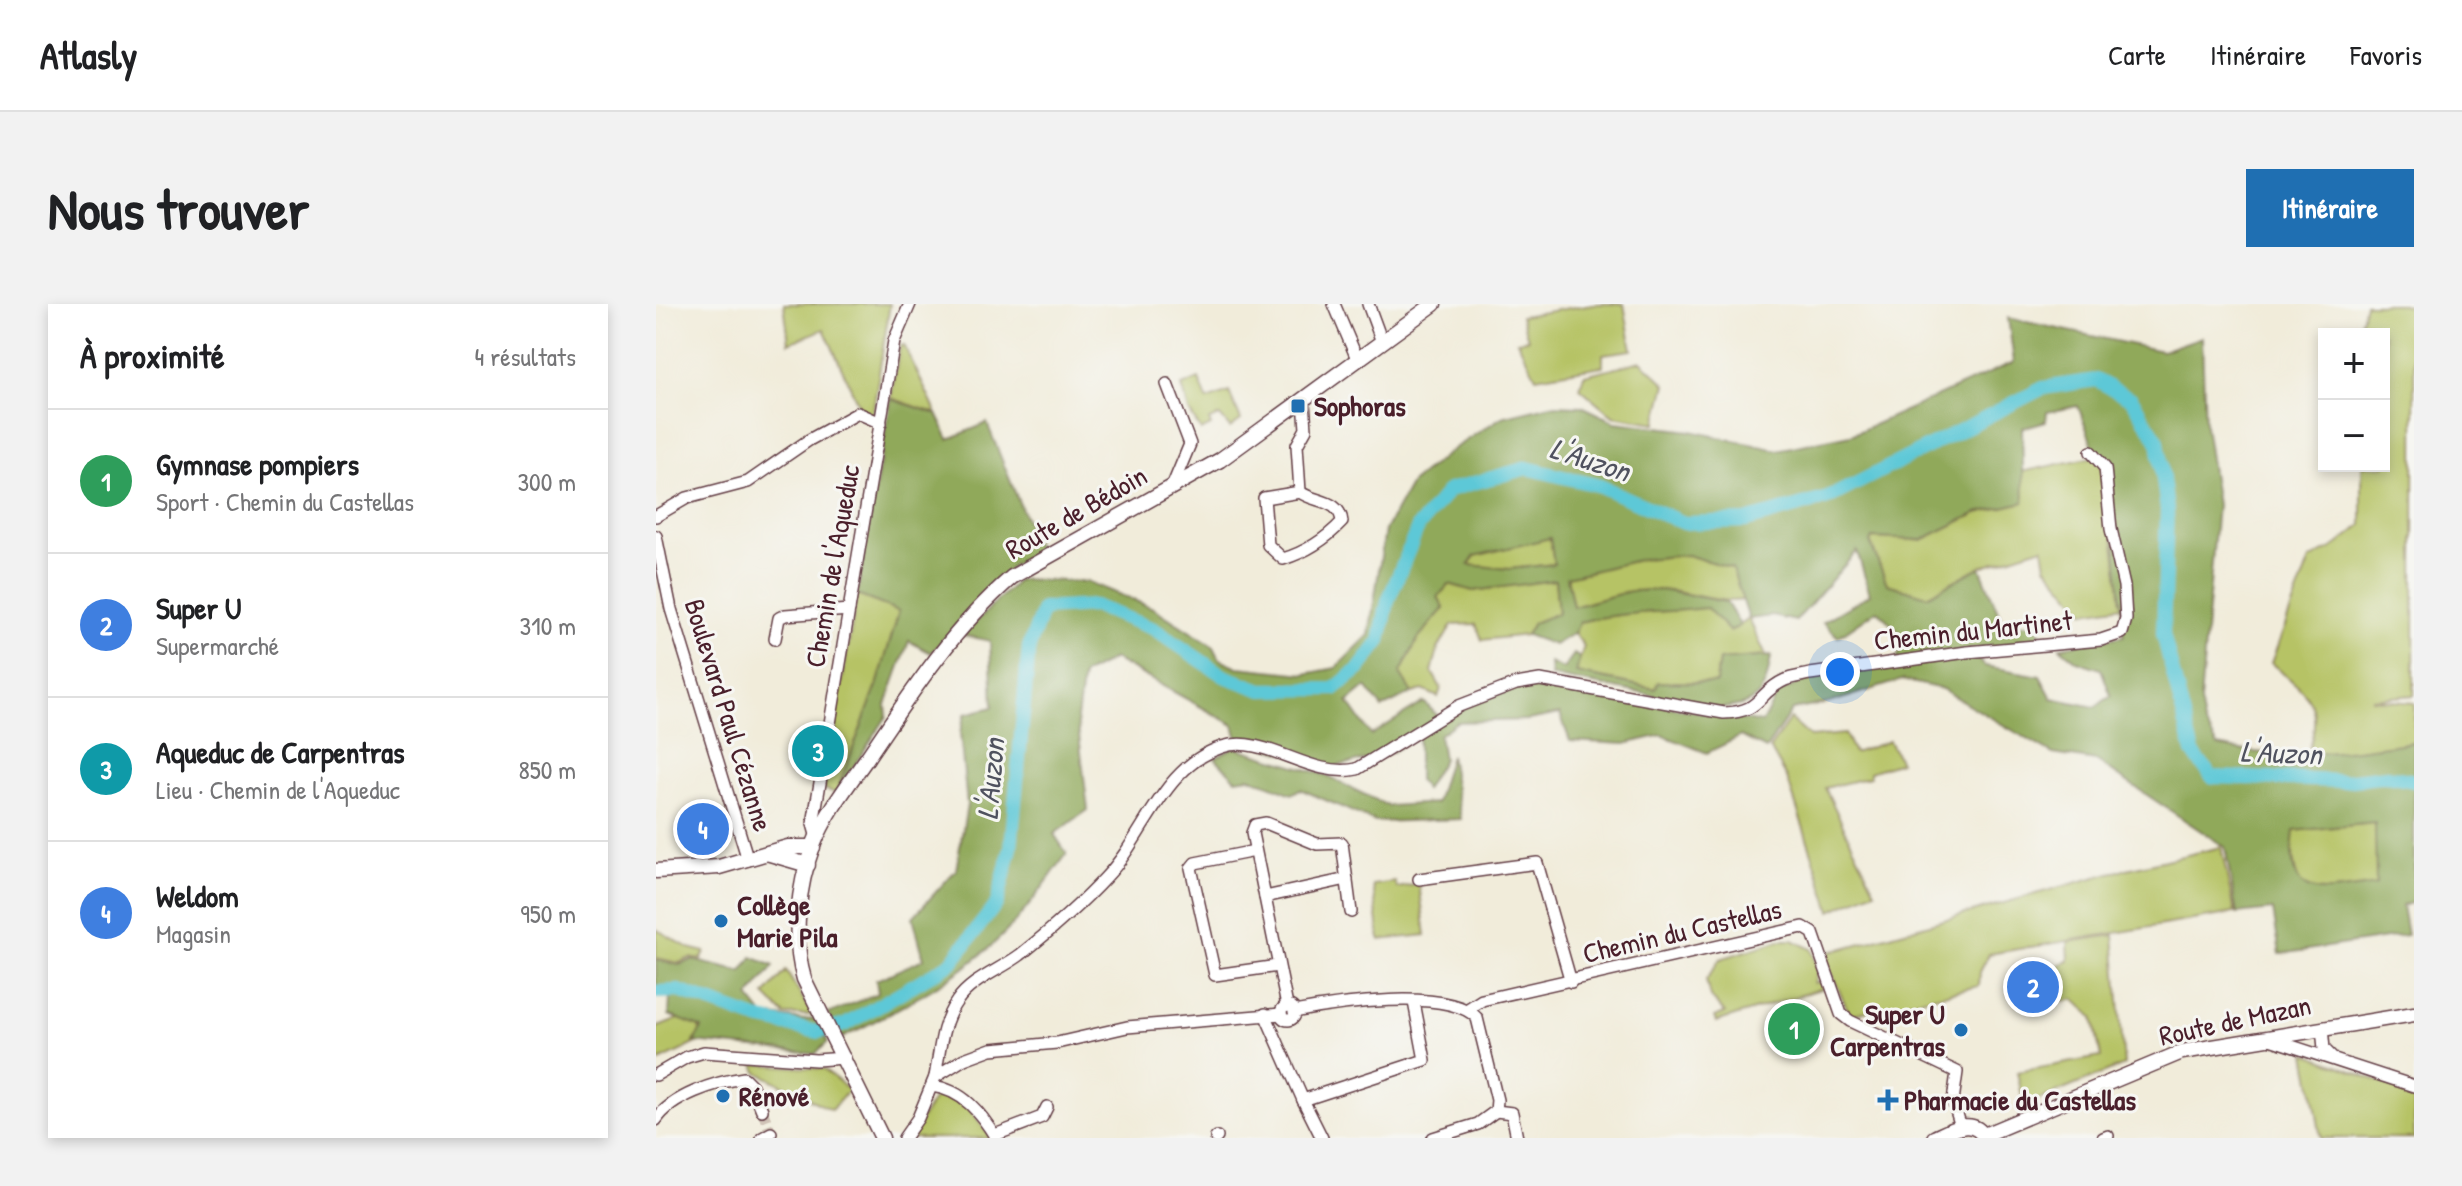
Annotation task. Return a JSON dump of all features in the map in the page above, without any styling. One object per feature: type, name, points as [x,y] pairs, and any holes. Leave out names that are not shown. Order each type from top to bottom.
[{"type":"main road","name":"Route de Bédoin","points":[[882,1138],[821,1015],[800,961],[799,924],[808,865],[815,843],[853,778],[931,666],[994,593],[1028,567],[1220,460],[1434,304]]},
{"type":"main road","points":[[656,871],[691,870],[748,860],[788,847],[815,843]]},
{"type":"main road","points":[[770,854],[808,865]]},
{"type":"main road","name":"Route de Mazan","points":[[1984,1137],[2182,1052],[2414,1014]]},
{"type":"main road","points":[[1934,1138],[1961,1127],[1975,1127],[1984,1137]]},
{"type":"street","name":"Chemin de l'Aqueduc","points":[[815,843],[813,824],[894,341],[910,304]]},
{"type":"street","points":[[1334,304],[1358,361]]},
{"type":"street","points":[[1368,304],[1382,342]]},
{"type":"street","points":[[1167,384],[1190,444],[1172,487]]},
{"type":"street","points":[[1298,406],[1306,422],[1306,429],[1297,445],[1300,492]]},
{"type":"street","points":[[656,516],[687,498],[748,482],[809,440],[858,413],[881,423]]},
{"type":"street","name":"Chemin du Martinet","points":[[933,1082],[945,1022],[958,999],[1017,957],[1086,898],[1127,851],[1177,776],[1207,753],[1223,747],[1252,746],[1314,768],[1340,772],[1357,769],[1459,706],[1516,684],[1555,680],[1724,713],[1740,712],[1755,706],[1785,680],[1810,674],[1967,652],[2101,640],[2122,633],[2126,619],[2124,586],[2111,529],[2105,468],[2091,452]]},
{"type":"street","points":[[1300,492],[1335,506],[1342,522],[1330,535],[1299,554],[1283,559],[1268,545],[1264,498],[1300,492]]},
{"type":"street","name":"Boulevard Paul Cézanne","points":[[656,536],[662,598],[748,860]]},
{"type":"street","points":[[775,639],[779,618],[785,615],[849,610]]},
{"type":"street","points":[[1287,1011],[1252,829],[1259,823],[1312,843],[1338,842],[1344,847],[1351,912]]},
{"type":"street","points":[[1255,851],[1195,863],[1191,868],[1215,975],[1278,966]]},
{"type":"street","points":[[1419,879],[1537,863],[1571,982]]},
{"type":"street","points":[[1265,897],[1347,879]]},
{"type":"street","name":"Chemin du Castellas","points":[[1468,1009],[1482,1000],[1803,927],[1813,933],[1841,1014],[1957,1072],[1953,1101],[1961,1127]]},
{"type":"street","points":[[1303,1100],[1425,1060],[1414,1002]]},
{"type":"street","points":[[904,1138],[933,1082],[964,1059],[991,1049],[1057,1043],[1138,1026],[1265,1014],[1340,1003],[1439,1002],[1468,1009],[1477,1018],[1497,1100],[1496,1111]]},
{"type":"street","points":[[1265,1014],[1322,1138]]},
{"type":"street","points":[[2315,1053],[2310,1035],[2318,1029],[2324,1049],[2332,1058]]},
{"type":"street","points":[[2261,1038],[2414,1086]]},
{"type":"street","points":[[656,1075],[687,1057],[704,1052],[826,1061],[845,1058]]},
{"type":"street","points":[[656,1120],[666,1105],[729,1080],[744,1078],[752,1086],[762,1110]]},
{"type":"street","points":[[933,1082],[975,1107],[996,1137],[1042,1117],[1047,1107]]},
{"type":"street","points":[[1433,1138],[1478,1124],[1496,1111],[1512,1113],[1517,1138]]},
{"type":"street","points":[[1478,1124],[1481,1138]]},
{"type":"green space","points":[[784,304],[890,304],[872,417],[860,408],[824,329],[789,343]]},
{"type":"green space","points":[[1593,304],[1624,304],[1632,350],[1603,354],[1603,366],[1536,377],[1517,341],[1528,339],[1521,316]]},
{"type":"green space","points":[[2365,304],[2402,304],[2414,308],[2414,695],[2371,699],[2414,703],[2414,742],[2341,753],[2307,753],[2314,723],[2310,701],[2271,663],[2310,560],[2337,545],[2362,525],[2362,472],[2390,472],[2390,328],[2359,328]]},
{"type":"green space","points":[[2008,318],[2162,351],[2202,337],[2205,426],[2217,505],[2200,702],[2204,723],[2218,746],[2242,751],[2291,754],[2341,752],[2414,742],[2414,902],[2402,906],[2407,935],[2280,954],[2273,910],[2237,914],[2225,847],[2096,761],[2053,754],[1942,689],[1902,680],[1829,703],[1792,710],[1766,749],[1741,736],[1707,753],[1662,735],[1625,744],[1570,741],[1560,714],[1528,720],[1457,722],[1439,735],[1443,759],[1425,790],[1418,780],[1418,736],[1385,756],[1330,767],[1238,739],[1234,725],[1114,659],[1083,675],[1077,718],[1088,810],[1054,834],[1067,854],[1029,906],[977,958],[889,1014],[842,1038],[828,1014],[878,993],[876,980],[924,959],[913,917],[956,870],[967,805],[960,733],[965,714],[993,707],[990,641],[963,635],[1019,579],[1088,582],[1153,608],[1214,647],[1220,659],[1238,667],[1305,674],[1336,668],[1369,635],[1385,530],[1412,482],[1453,449],[1502,417],[1551,405],[1582,406],[1615,422],[1691,431],[1777,450],[1851,435],[2014,362]],"holes":[[[2078,406],[2095,451],[2108,468],[2124,636],[2060,647],[2077,661],[2101,669],[2111,696],[2095,707],[2052,698],[2040,676],[1985,666],[1968,650],[2044,644],[2036,624],[2003,624],[1980,567],[1927,596],[1887,584],[1870,542],[1872,538],[1922,540],[1977,513],[2024,502],[2022,428],[2046,421],[2047,412]],[[1550,538],[1554,564],[1509,569],[1469,565],[1475,556]],[[1857,551],[1870,594],[1823,622],[1838,637],[1877,610],[1905,638],[1894,665],[1810,678],[1778,693],[1762,723],[1531,683],[1479,700],[1442,720],[1424,702],[1371,735],[1348,702],[1366,687],[1382,708],[1412,693],[1400,674],[1418,639],[1444,608],[1438,597],[1449,584],[1473,591],[1555,580],[1558,613],[1533,623],[1526,635],[1554,645],[1574,633],[1580,622],[1596,618],[1707,608],[1730,632],[1740,625],[1726,602],[1661,590],[1630,591],[1573,607],[1567,577],[1642,559],[1687,555],[1732,568],[1749,619],[1772,616],[1796,621]],[[2375,823],[2376,885],[2323,891],[2310,889],[2301,883],[2295,872],[2292,855],[2294,831]]]},
{"type":"green space","points":[[904,345],[937,414],[891,398],[900,346]]},
{"type":"green space","points":[[1641,361],[1666,384],[1656,423],[1613,416],[1580,388],[1584,375]]},
{"type":"green space","points":[[1199,379],[1207,400],[1229,392],[1241,420],[1230,428],[1220,416],[1209,420],[1211,426],[1201,431],[1189,411],[1182,386]]},
{"type":"green space","points":[[891,399],[937,414],[949,439],[987,423],[1039,552],[1012,566],[931,653],[909,641],[886,705],[887,716],[836,793],[877,686],[899,611],[857,595]]},
{"type":"green space","points":[[2093,457],[2103,468],[2123,606],[2085,612],[2046,566],[2043,547],[1980,567],[1927,596],[1887,584],[1870,541],[1872,538],[1922,540],[1977,513],[2024,502],[2021,472]]},
{"type":"green space","points":[[1550,537],[1554,564],[1509,569],[1469,565],[1474,556]]},
{"type":"green space","points":[[1687,555],[1732,568],[1745,600],[1647,590],[1573,607],[1567,577],[1642,559]]},
{"type":"green space","points":[[1555,579],[1558,613],[1533,623],[1526,635],[1482,640],[1476,624],[1452,625],[1438,649],[1432,672],[1441,688],[1438,697],[1423,690],[1412,693],[1400,674],[1418,639],[1444,608],[1438,597],[1449,584],[1473,591]]},
{"type":"green space","points":[[857,595],[899,611],[877,686],[836,793],[824,789]]},
{"type":"green space","points":[[1707,607],[1730,632],[1749,619],[1766,656],[1719,660],[1716,683],[1659,682],[1656,689],[1575,673],[1584,646],[1574,633],[1579,622]]},
{"type":"green space","points":[[1574,654],[1580,658],[1576,673],[1655,689],[1658,682],[1716,683],[1719,660],[1771,656],[1767,679],[1759,695],[1744,704],[1720,708],[1551,676],[1550,663],[1563,669]]},
{"type":"green space","points":[[1790,719],[1810,737],[1845,734],[1854,753],[1889,741],[1900,762],[1870,772],[1870,777],[1825,788],[1875,891],[1831,911],[1787,778],[1770,748]]},
{"type":"green space","points":[[1234,747],[1322,774],[1388,806],[1436,803],[1450,756],[1461,819],[1376,822],[1300,789],[1292,794],[1249,777],[1236,779],[1215,758]]},
{"type":"green space","points":[[2376,823],[2376,886],[2322,892],[2310,890],[2302,884],[2293,856],[2293,831]]},
{"type":"green space","points":[[2221,847],[2235,913],[1989,954],[1980,972],[1979,986],[1850,1015],[1823,954],[2110,873]]},
{"type":"green space","points":[[1395,882],[1397,888],[1419,884],[1426,935],[1380,940],[1373,885]]},
{"type":"green space","points":[[656,929],[689,948],[705,952],[701,960],[690,958],[679,963],[656,958]]},
{"type":"green space","points":[[2114,935],[2124,1065],[2024,1106],[2017,1072],[2101,1057],[2093,1017],[2074,999],[2064,1002],[2059,965],[2069,961],[2068,942]]},
{"type":"green space","points":[[1781,940],[1793,940],[1811,949],[1818,972],[1814,983],[1821,982],[1823,988],[1716,1022],[1714,1017],[1725,1013],[1710,997],[1706,980],[1720,959]]},
{"type":"green space","points":[[752,957],[774,966],[749,997],[763,1015],[805,1020],[815,1018],[828,1042],[815,1054],[694,1042],[702,1028],[669,1015],[670,997],[656,998],[656,960],[679,965],[692,960],[742,972]]},
{"type":"green space","points":[[786,971],[813,1015],[785,1015],[765,995]]},
{"type":"green space","points":[[691,1014],[705,1039],[656,1063],[656,1028]]},
{"type":"green space","points":[[2306,1053],[2414,1095],[2414,1138],[2321,1138]]},
{"type":"green space","points":[[754,1064],[824,1069],[849,1090],[831,1110],[757,1072]]},
{"type":"green space","points":[[938,1092],[968,1107],[991,1138],[909,1138]]},
{"type":"waterway","name":"L'Auzon","points":[[656,992],[679,991],[757,1019],[818,1032],[845,1025],[951,963],[997,903],[1011,848],[1029,647],[1043,609],[1094,606],[1154,629],[1224,676],[1262,690],[1334,689],[1359,669],[1380,641],[1388,601],[1418,527],[1449,490],[1527,468],[1600,486],[1683,523],[1746,521],[1828,498],[2043,388],[2096,380],[2132,399],[2158,441],[2167,510],[2163,634],[2193,753],[2212,777],[2344,781],[2387,776],[2414,781]]},
{"type":"tunnel","points":[[762,1110],[771,1133]]},
{"type":"place","name":"Sophoras","points":[[1298,406]]},
{"type":"place","name":"Aqueduc de Carpentras","points":[[818,751]]},
{"type":"place","name":"Weldom","points":[[703,829]]},
{"type":"place","name":"Collège Marie Pila","points":[[721,921]]},
{"type":"place","name":"Super U","points":[[2033,987]]},
{"type":"place","name":"Gymnase pompiers","points":[[1794,1029]]},
{"type":"place","name":"Super U Carpentras","points":[[1961,1030]]},
{"type":"place","name":"Rénové","points":[[723,1096]]},
{"type":"place","name":"Pharmacie du Castellas","points":[[1888,1100]]}]
